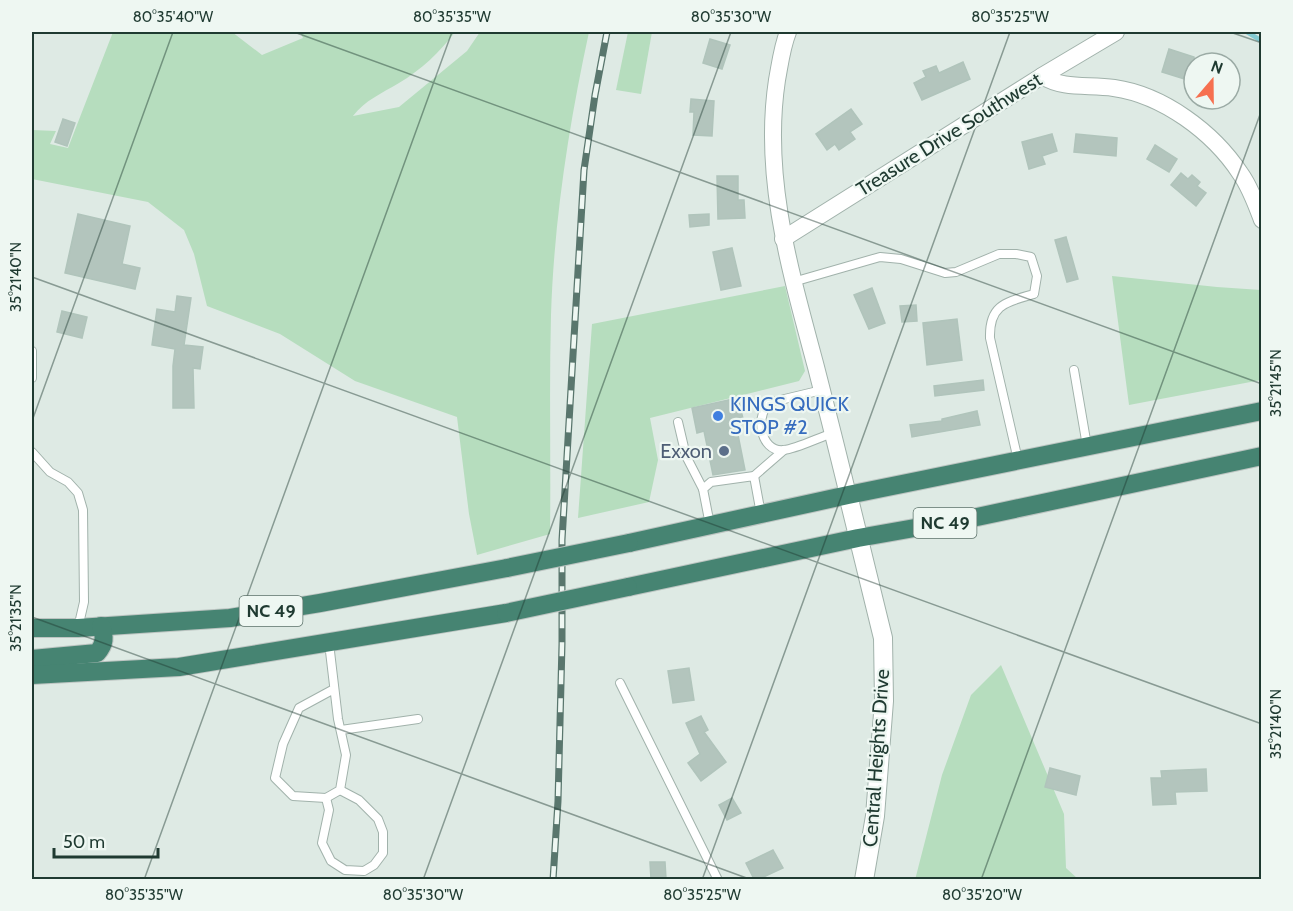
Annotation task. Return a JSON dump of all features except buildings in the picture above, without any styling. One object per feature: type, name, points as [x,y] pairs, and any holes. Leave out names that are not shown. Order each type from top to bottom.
[{"type":"highway","name":"NC 49","points":[[32,628],[78,628],[230,618],[320,603],[507,568],[848,495],[1262,411]]},
{"type":"highway","name":"NC 49","points":[[32,675],[178,668],[506,613],[858,538],[977,517],[1262,456]]},
{"type":"highway","points":[[32,659],[97,653],[104,644],[101,626]]},
{"type":"street","points":[[788,32],[783,44],[777,85],[774,128],[777,201],[793,282],[848,495]]},
{"type":"street","name":"Treasure Drive Southwest","points":[[783,239],[1116,32]]},
{"type":"street","points":[[1042,76],[1059,85],[1111,87],[1137,92],[1160,101],[1183,116],[1216,145],[1240,173],[1262,220]]},
{"type":"street","name":"Central Heights Drive","points":[[848,495],[883,638],[884,701],[875,816],[864,879]]},
{"type":"lane","points":[[793,282],[880,257],[901,259],[945,273],[956,272],[999,254],[1030,257],[1037,276],[1034,294],[1006,302],[995,311],[989,323],[990,338],[1018,460]]},
{"type":"lane","points":[[32,351],[32,378]]},
{"type":"lane","points":[[1074,370],[1087,447]]},
{"type":"lane","points":[[784,450],[773,448],[766,443],[763,437],[761,421],[764,408],[772,402],[822,390]]},
{"type":"lane","points":[[678,422],[686,456],[703,489],[711,525]]},
{"type":"lane","points":[[703,489],[711,482],[754,476],[784,450],[833,433]]},
{"type":"lane","points":[[32,452],[50,472],[68,482],[78,493],[83,510],[84,602],[78,628]]},
{"type":"lane","points":[[754,476],[761,515]]},
{"type":"lane","points":[[329,643],[334,689],[346,754],[340,790]]},
{"type":"lane","points":[[620,683],[718,879]]},
{"type":"lane","points":[[334,689],[299,708],[283,744],[275,778],[293,796],[326,798],[340,790]]},
{"type":"lane","points":[[341,730],[417,719]]},
{"type":"lane","points":[[326,798],[329,810],[322,843],[331,861],[345,870],[364,871],[374,865],[383,853],[383,832],[378,819],[359,800],[340,790]]},
{"type":"green space","points":[[113,32],[232,32],[262,55],[303,38],[300,32],[455,32],[422,66],[368,102],[353,116],[399,107],[467,51],[480,32],[589,32],[569,137],[555,244],[550,342],[550,534],[477,555],[469,514],[457,417],[355,381],[280,334],[207,306],[194,254],[184,230],[148,202],[32,179],[32,130],[56,131],[50,144],[68,148]]},
{"type":"green space","points":[[628,32],[652,32],[641,94],[616,90]]},
{"type":"green space","points":[[1112,276],[1261,290],[1261,380],[1129,405]]},
{"type":"green space","points":[[785,286],[805,371],[799,381],[650,418],[658,460],[649,502],[578,518],[592,324]]},
{"type":"green space","points":[[1001,665],[1064,814],[1066,868],[1078,879],[915,880],[942,775],[971,695]]},
{"type":"waterway","points":[[1247,32],[1262,41]]},
{"type":"railway","points":[[553,880],[558,801],[562,540],[584,170],[607,32]]},
{"type":"place","name":"KINGS QUICK STOP #2","points":[[718,416]]},
{"type":"place","name":"Exxon","points":[[724,451]]}]
